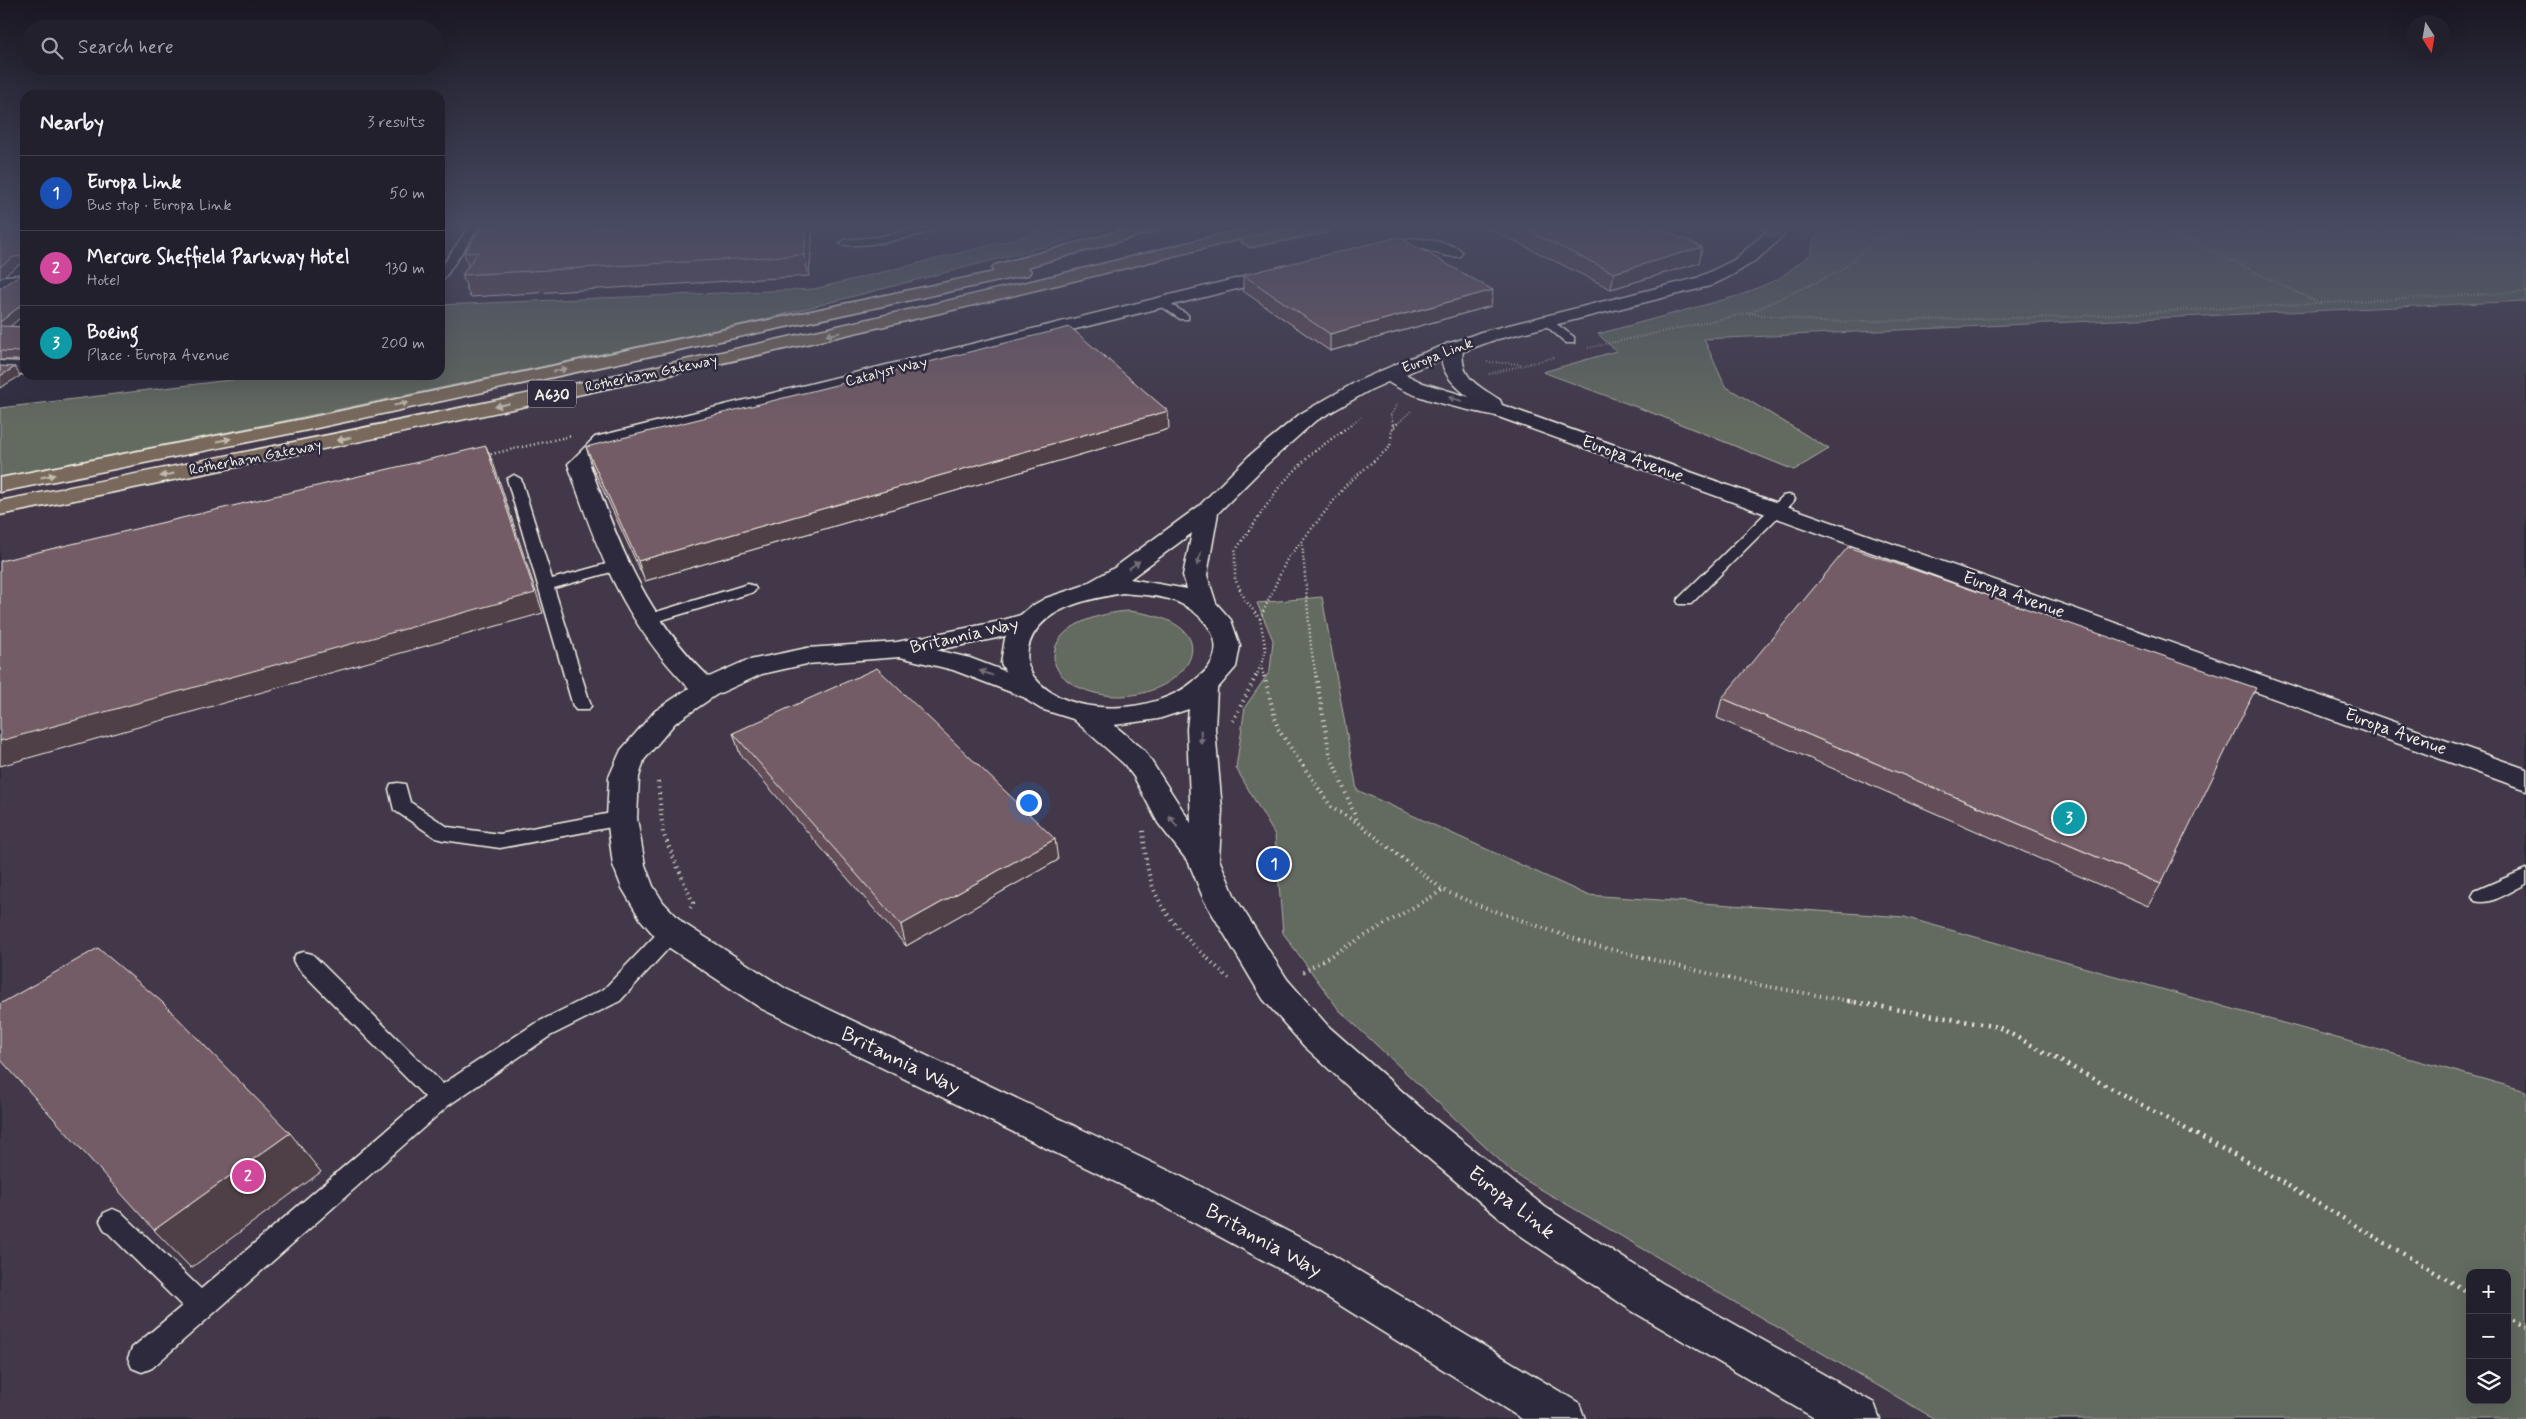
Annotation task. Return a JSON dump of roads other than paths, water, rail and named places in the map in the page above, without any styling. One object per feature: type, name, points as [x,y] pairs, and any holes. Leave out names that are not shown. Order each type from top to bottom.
[{"type":"highway","name":"A630","points":[[850,309],[908,293]]},
{"type":"highway","name":"Rotherham Gateway","points":[[0,485],[304,425],[921,293]]},
{"type":"highway","name":"Rotherham Gateway","points":[[0,508],[320,444],[858,329],[1011,293]]},
{"type":"street","name":"Catalyst Way","points":[[706,689],[684,669],[649,619],[617,566],[579,464],[602,442],[1198,293]]},
{"type":"street","name":"Europa Link","points":[[1092,590],[1128,569],[1207,511],[1257,461],[1307,418],[1363,386],[1453,348],[1488,336],[1547,320],[1663,293]]},
{"type":"street","name":"Europa Avenue","points":[[1453,348],[1450,362],[1455,374],[1502,411]]},
{"type":"street","points":[[0,367],[20,368]]},
{"type":"street","name":"Europa Avenue","points":[[1390,374],[1405,384],[1502,411],[1783,504],[2526,780]]},
{"type":"street","name":"Europa Link","points":[[1204,606],[1195,575],[1201,552],[1207,511]]},
{"type":"street","name":"Europa Link","points":[[1123,586],[1153,587],[1181,594],[1204,606],[1222,624],[1229,645],[1223,667],[1204,688],[1180,703],[1150,712],[1116,716],[1083,714],[1046,701],[1031,691],[1018,674],[1013,656],[1018,637],[1031,620],[1048,607],[1068,597],[1092,590],[1123,586]]},
{"type":"street","name":"Britannia Way","points":[[1031,620],[1001,630],[898,650],[807,656],[754,667],[706,689],[665,717],[631,757],[624,777],[622,818],[629,865],[638,888],[652,911],[671,932],[774,999],[1166,1188],[1312,1265],[1548,1415]]},
{"type":"street","name":"Britannia Way","points":[[898,650],[961,664],[1031,691]]},
{"type":"street","name":"Europa Link","points":[[1203,859],[1207,810],[1201,729],[1204,688]]},
{"type":"street","name":"Europa Link","points":[[1083,714],[1134,757],[1154,783],[1169,816],[1203,859],[1220,900],[1276,988],[1316,1036],[1408,1119],[1531,1220],[1647,1297],[1858,1419]]},
{"type":"lane","points":[[1162,302],[1184,317]]},
{"type":"lane","points":[[1547,320],[1570,340]]},
{"type":"lane","points":[[514,479],[582,706]]},
{"type":"lane","points":[[1685,601],[1783,504]]},
{"type":"lane","points":[[546,585],[617,566]]},
{"type":"lane","points":[[649,619],[748,589]]},
{"type":"lane","points":[[398,789],[401,805],[443,833],[500,841],[622,818]]},
{"type":"lane","points":[[2482,896],[2526,876]]},
{"type":"lane","points":[[142,1358],[441,1098],[542,1030],[612,995],[671,932]]},
{"type":"lane","points":[[304,960],[441,1098]]},
{"type":"lane","points":[[113,1221],[201,1307]]},
{"type":"place","name":"Boeing","points":[[2069,818]]},
{"type":"place","name":"Europa Link","points":[[1274,864]]},
{"type":"place","name":"Mercure Sheffield Parkway Hotel","points":[[248,1176]]}]
